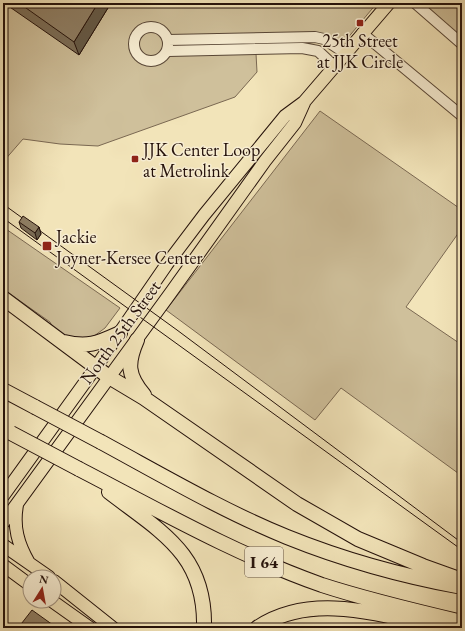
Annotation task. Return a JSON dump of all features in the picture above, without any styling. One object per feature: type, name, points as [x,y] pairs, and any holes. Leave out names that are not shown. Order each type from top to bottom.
[{"type":"highway","points":[[3,298],[109,377],[150,403],[321,519],[358,539],[387,552],[462,580]]},
{"type":"highway","points":[[62,341],[76,345],[91,345],[120,333]]},
{"type":"highway","points":[[136,340],[130,364],[130,374],[134,383],[150,403]]},
{"type":"highway","name":"I 64","points":[[3,390],[222,507],[286,537],[360,563],[402,575],[462,587]]},
{"type":"highway","name":"I 64","points":[[7,430],[213,539],[290,572],[368,600],[462,622]]},
{"type":"highway","points":[[79,469],[164,534],[190,562],[198,579],[204,618],[204,628]]},
{"type":"highway","points":[[257,628],[279,616],[298,610],[330,607],[376,614],[440,628]]},
{"type":"main road","name":"North 25th Street","points":[[4,494],[96,367],[167,264],[224,191],[285,116],[304,102],[389,3]]},
{"type":"main road","name":"North 25th Street","points":[[3,523],[265,161],[295,123],[304,102]]},
{"type":"main road","points":[[18,502],[15,521],[16,533],[20,547],[29,563]]},
{"type":"main road","points":[[3,545],[37,569]]},
{"type":"main road","points":[[3,565],[22,579]]},
{"type":"main road","points":[[3,574],[22,581]]},
{"type":"main road","points":[[62,587],[113,628]]},
{"type":"main road","points":[[62,608],[90,628]]},
{"type":"street","points":[[415,3],[462,44]]},
{"type":"street","points":[[168,51],[168,40],[162,31],[155,27],[148,27],[137,34],[134,45],[139,57],[150,61],[160,59],[168,51],[302,48],[318,51],[334,66]]},
{"type":"street","points":[[362,34],[462,116]]},
{"type":"street","points":[[168,40],[315,37],[324,39],[345,53]]},
{"type":"shaded area","points":[[3,3],[377,3],[346,40],[335,40],[324,34],[255,35],[257,72],[235,97],[98,146],[60,144],[23,139],[3,162]]},
{"type":"shaded area","points":[[415,3],[462,3],[462,44]]},
{"type":"shaded area","points":[[320,111],[462,210],[462,228],[406,307],[462,345],[462,476],[341,388],[315,420],[166,310]]},
{"type":"shaded area","points":[[3,227],[120,308],[105,328],[90,339],[66,337],[53,328],[50,322],[3,289]]},
{"type":"building","points":[[19,3],[98,3],[74,42]]},
{"type":"building","points":[[23,216],[39,227],[35,233],[19,222]]},
{"type":"building","points":[[32,610],[53,625],[50,628],[18,628]]},
{"type":"tram line","points":[[3,204],[177,330],[462,543]]},
{"type":"tram line","points":[[3,218],[462,550]]},
{"type":"place","name":"25th Street at JJK Circle","points":[[360,23]]},
{"type":"place","name":"JJK Center Loop at Metrolink","points":[[135,159]]},
{"type":"place","name":"Jackie Joyner-Kersee Center","points":[[47,246]]}]
